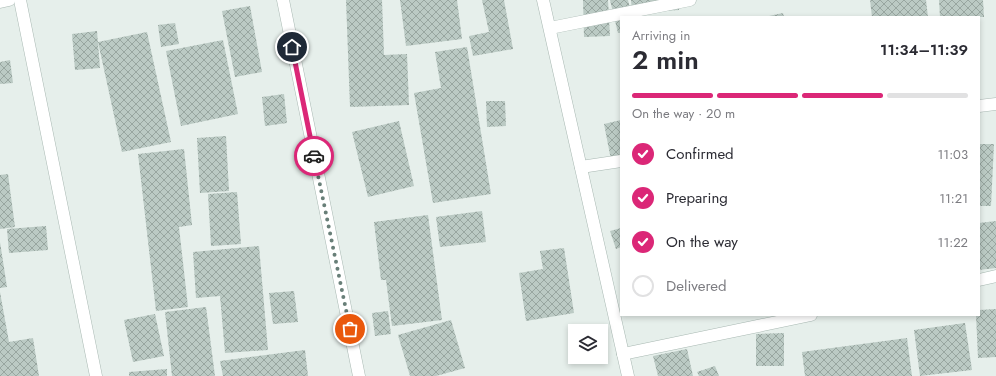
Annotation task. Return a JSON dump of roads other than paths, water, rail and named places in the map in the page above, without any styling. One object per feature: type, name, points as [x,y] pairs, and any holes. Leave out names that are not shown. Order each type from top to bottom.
[{"type":"street","points":[[0,2],[9,0]]},
{"type":"street","points":[[20,0],[96,376]]},
{"type":"street","points":[[283,0],[359,376]]},
{"type":"street","points":[[543,0],[628,376]]},
{"type":"street","points":[[550,28],[690,0]]},
{"type":"street","points":[[980,106],[996,104]]},
{"type":"street","points":[[581,167],[620,161]]},
{"type":"street","points":[[980,280],[996,276]]},
{"type":"street","points":[[623,354],[806,316]]}]
